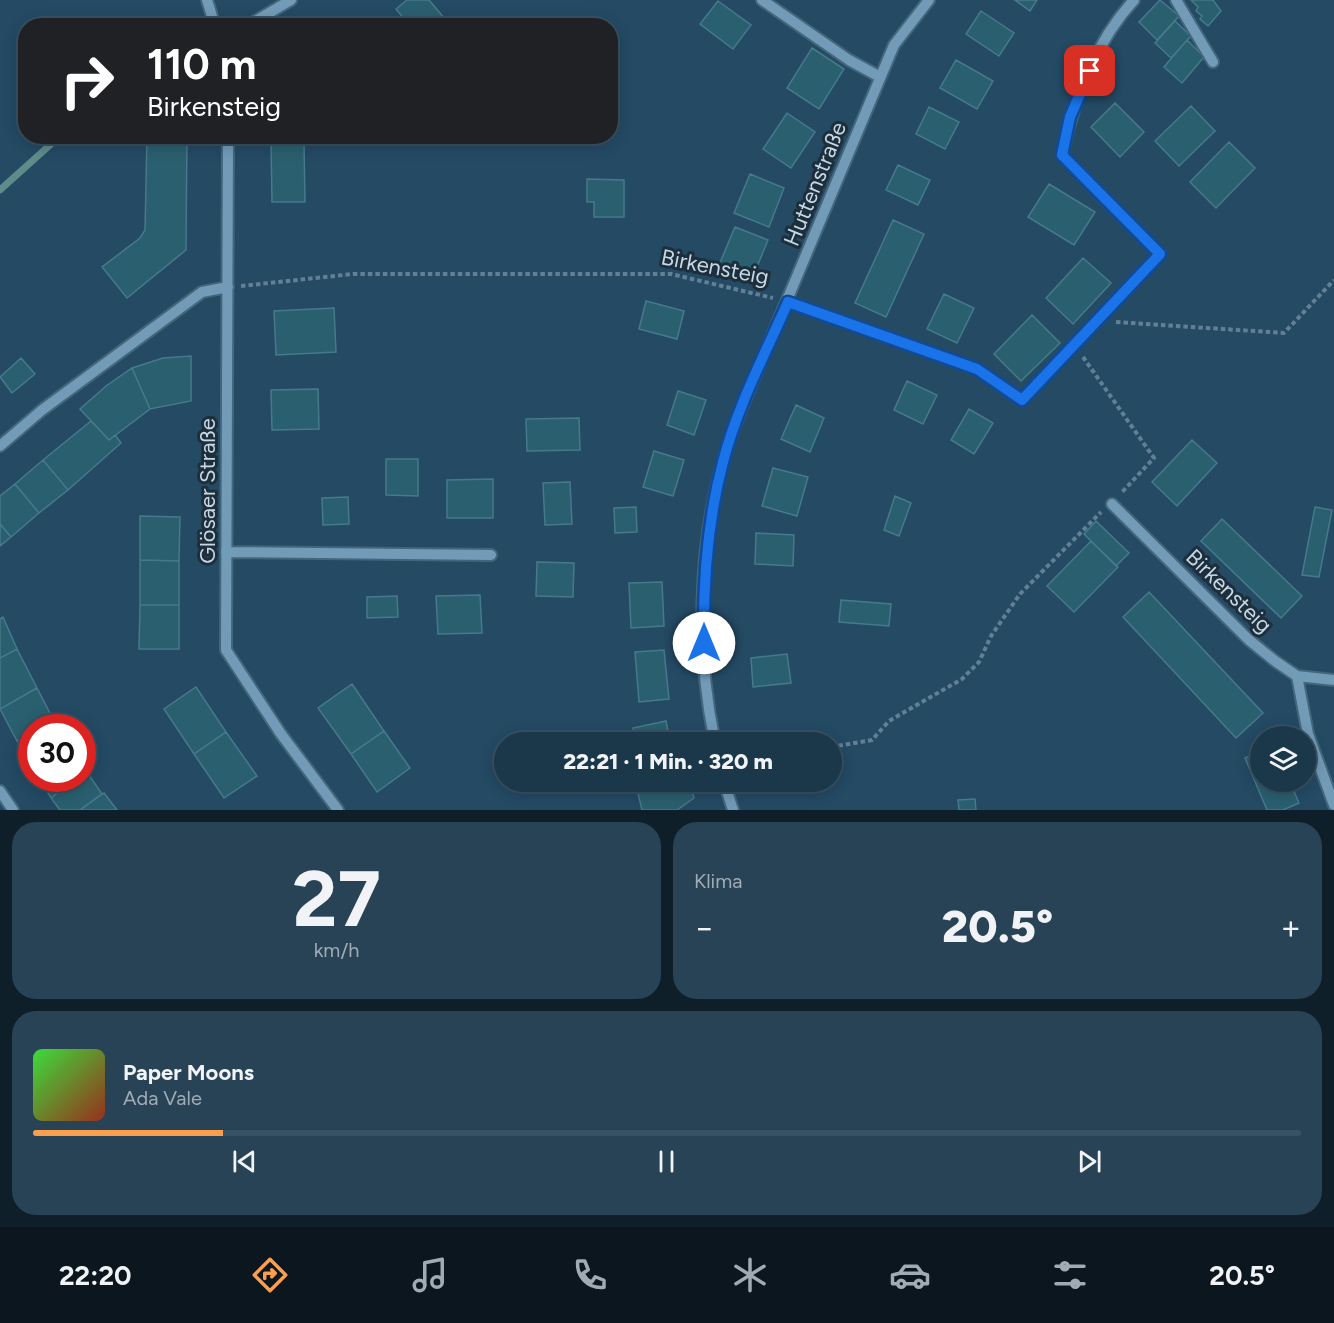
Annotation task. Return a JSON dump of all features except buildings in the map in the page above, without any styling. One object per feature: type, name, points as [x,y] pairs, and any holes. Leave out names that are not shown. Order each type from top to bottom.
[{"type":"street","points":[[207,0],[213,18]]},
{"type":"street","points":[[261,18],[291,0]]},
{"type":"street","points":[[762,0],[849,60],[880,77]]},
{"type":"street","name":"Huttenstraße","points":[[713,732],[704,679],[704,572],[711,516],[723,461],[743,405],[894,45],[929,0]]},
{"type":"street","name":"Birkensteig","points":[[788,302],[977,369],[1022,400],[1160,254],[1062,155],[1070,117],[1090,71],[1115,21],[1134,0]]},
{"type":"street","points":[[1176,0],[1213,62]]},
{"type":"street","name":"Glösaer Straße","points":[[228,144],[226,650],[281,734],[338,810]]},
{"type":"street","points":[[0,446],[42,410],[202,292],[228,287]]},
{"type":"street","name":"Birkensteig","points":[[1112,504],[1249,640],[1297,676]]},
{"type":"street","points":[[226,552],[491,555]]},
{"type":"street","points":[[1334,680],[1297,676],[1308,734],[1334,805]]},
{"type":"street","points":[[0,791],[13,810]]},
{"type":"street","points":[[727,792],[733,810]]},
{"type":"path","name":"Birkensteig","points":[[228,287],[354,274],[671,274],[788,302]]},
{"type":"path","points":[[1113,321],[1284,333],[1334,280]]},
{"type":"path","points":[[842,745],[872,740],[889,721],[962,679],[980,662],[991,636],[1035,576],[1112,504],[1154,458],[1074,344]]},
{"type":"waterway","points":[[0,190],[51,144]]},
{"type":"route","points":[[704,643],[704,572],[711,516],[723,461],[743,405],[788,302],[977,369],[1022,400],[1160,254],[1062,155],[1070,117],[1090,71]]}]
